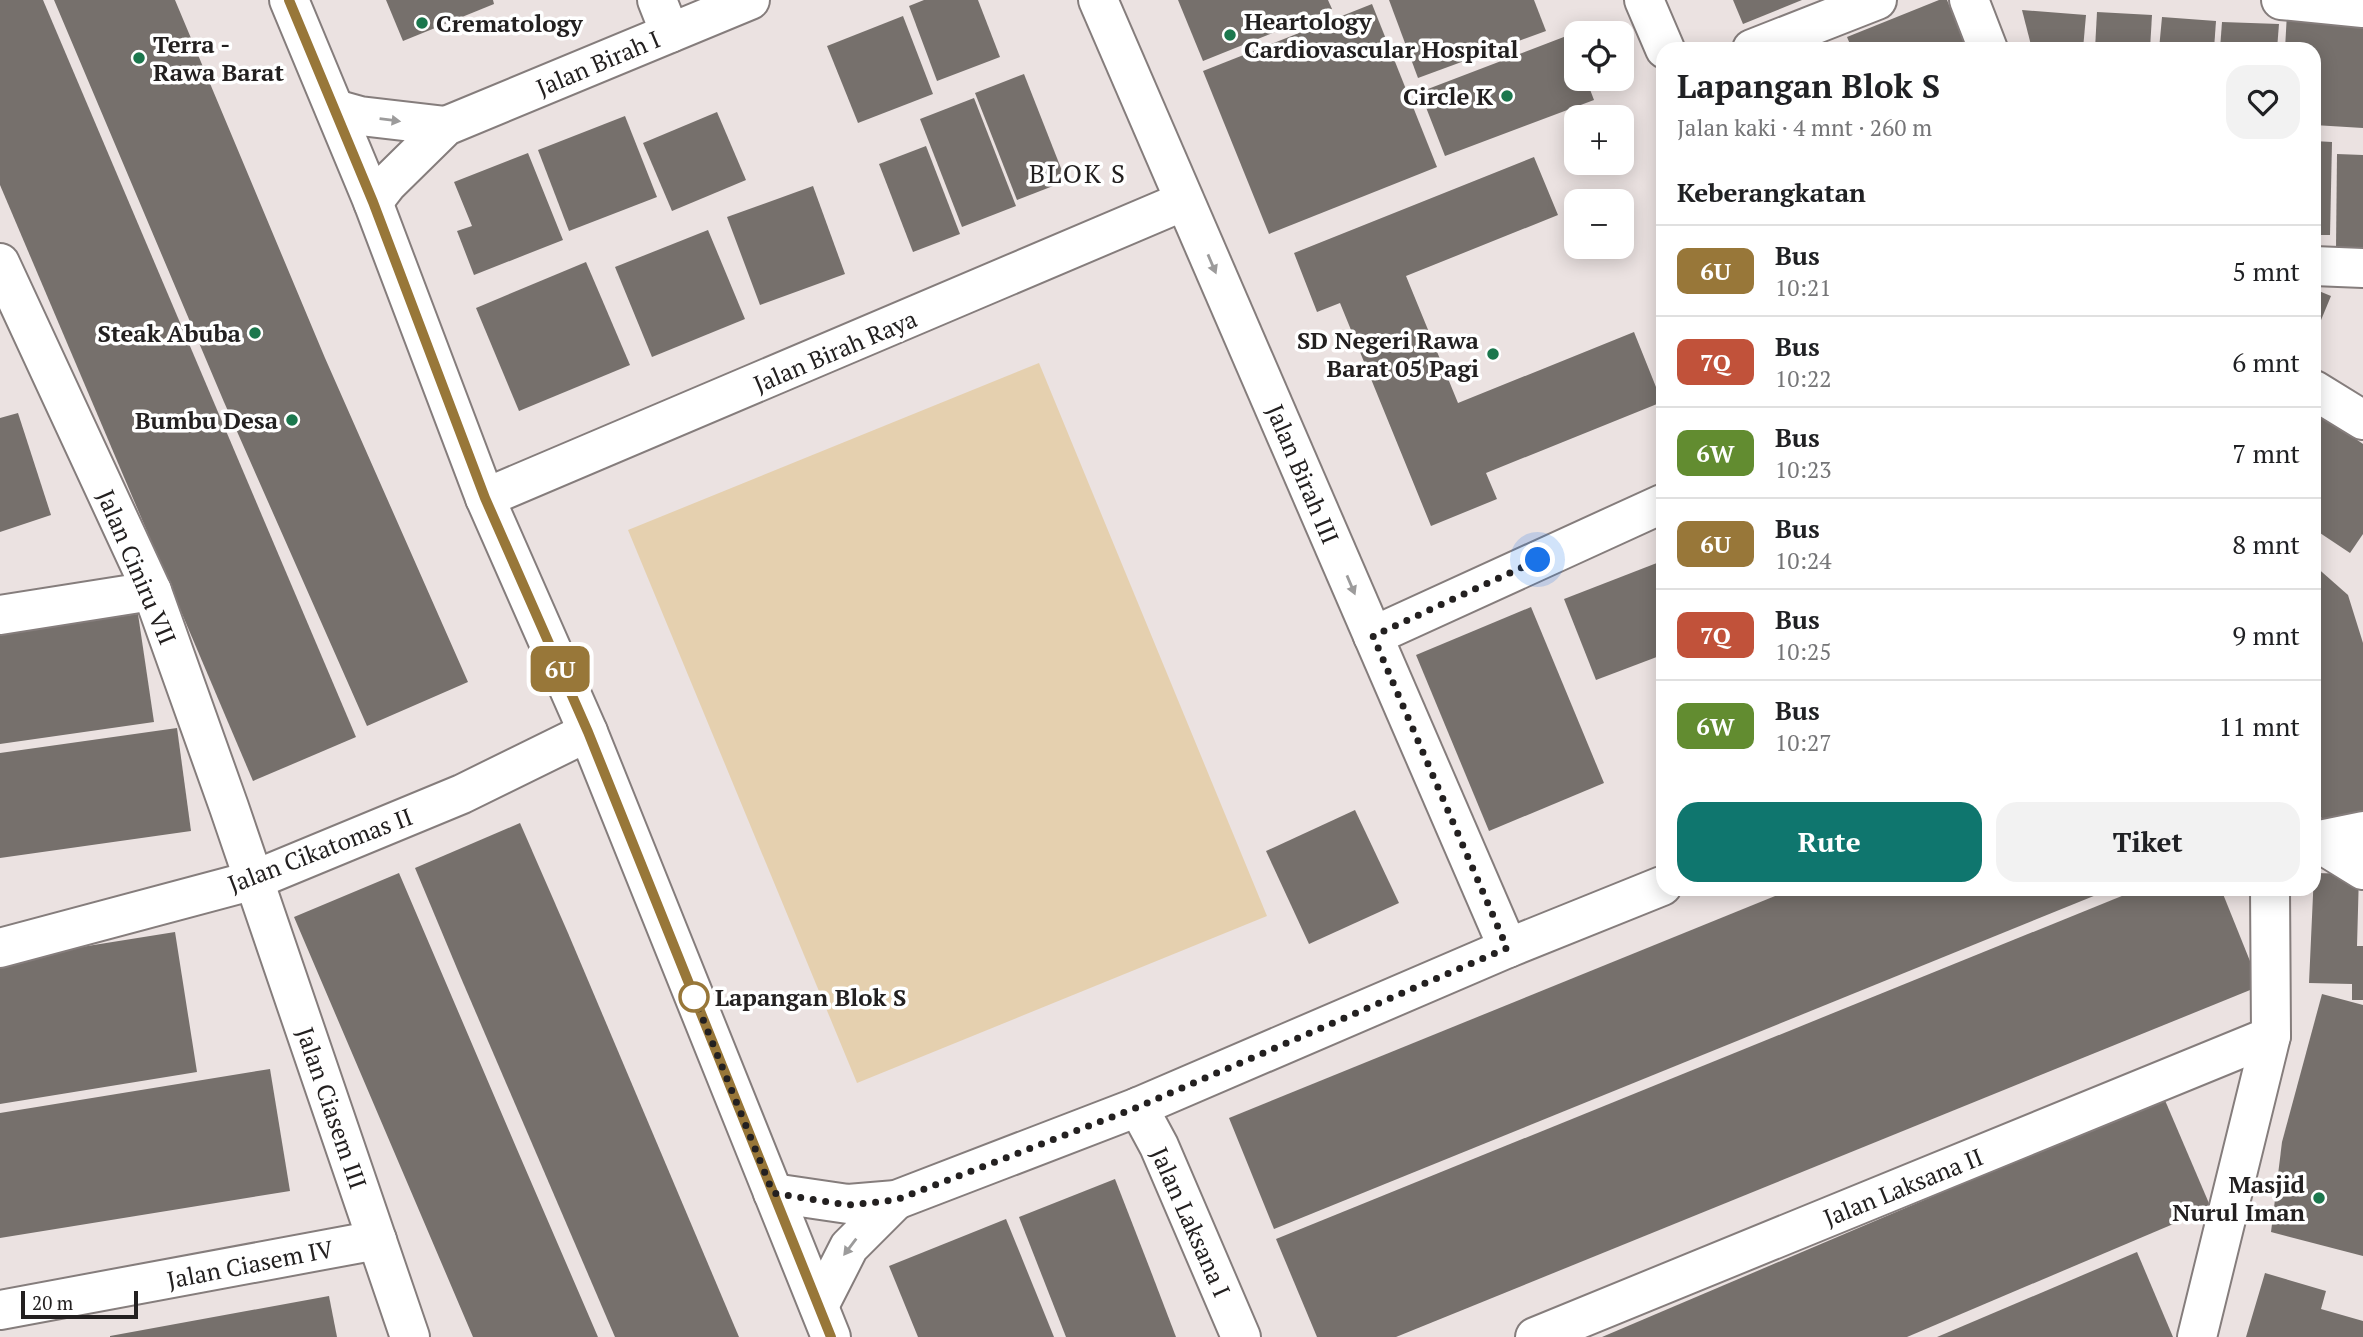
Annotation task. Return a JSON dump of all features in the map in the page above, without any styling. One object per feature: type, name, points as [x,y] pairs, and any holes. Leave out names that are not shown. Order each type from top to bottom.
[{"type":"street","points":[[289,0],[373,202],[485,498],[588,732],[825,1322]]},
{"type":"street","name":"Jalan Birah I","points":[[373,202],[387,184],[446,126],[664,16],[750,0]]},
{"type":"street","name":"Jalan Birah III","points":[[1098,0],[1507,948]]},
{"type":"street","points":[[1644,0],[1662,42]]},
{"type":"street","points":[[1770,42],[1877,0]]},
{"type":"street","points":[[1969,0],[1985,42]]},
{"type":"street","points":[[2281,0],[2363,8]]},
{"type":"street","name":"Jalan Birah I","points":[[335,109],[360,116],[446,126]]},
{"type":"street","name":"Jalan Birah Raya","points":[[485,498],[1185,201]]},
{"type":"street","name":"Jalan Ciniru VII","points":[[0,262],[152,591],[254,880]]},
{"type":"street","points":[[2321,266],[2363,268]]},
{"type":"street","points":[[2321,394],[2363,421]]},
{"type":"street","points":[[1373,636],[1656,506]]},
{"type":"street","points":[[0,615],[152,591]]},
{"type":"street","name":"Jalan Cikatomas II","points":[[0,948],[254,880],[462,794],[588,732]]},
{"type":"street","points":[[2321,840],[2363,831]]},
{"type":"street","points":[[2321,845],[2363,870]]},
{"type":"street","name":"Jalan Ciasem III","points":[[254,880],[410,1337]]},
{"type":"street","points":[[773,1193],[848,1205],[896,1200],[1138,1107],[1507,948],[1656,888]]},
{"type":"street","points":[[2197,1337],[2272,1036],[2270,896]]},
{"type":"street","name":"Jalan Laksana II","points":[[1535,1337],[2272,1036]]},
{"type":"street","name":"Jalan Laksana I","points":[[1138,1107],[1159,1146],[1241,1337]]},
{"type":"street","points":[[825,1322],[849,1247],[896,1200]]},
{"type":"street","name":"Jalan Ciasem IV","points":[[0,1310],[377,1240]]},
{"type":"shaded area","name":"Lapangan Blok S","points":[[1039,363],[1267,916],[857,1083],[628,530]]},
{"type":"building","points":[[0,0],[43,0],[356,737],[253,781],[0,185]]},
{"type":"building","points":[[54,0],[175,0],[325,358],[468,682],[367,726],[224,402]]},
{"type":"building","name":"Crematology","points":[[386,0],[493,0],[494,4],[403,41]]},
{"type":"building","points":[[924,0],[978,0],[1000,57],[937,81],[909,6]]},
{"type":"building","name":"Heartology Cardiovascular Hospital","points":[[1178,0],[1328,0],[1332,9],[1203,61]]},
{"type":"building","points":[[1389,0],[1534,0],[1546,31],[1418,78]]},
{"type":"building","points":[[1733,0],[1802,0],[1743,24]]},
{"type":"building","points":[[1939,0],[1947,0],[1964,42],[1849,42],[1847,37]]},
{"type":"building","points":[[1372,4],[1437,167],[1269,234],[1203,71]]},
{"type":"building","points":[[2022,10],[2086,15],[2084,42],[2030,42]]},
{"type":"building","points":[[2097,12],[2152,15],[2150,42],[2095,42]]},
{"type":"building","points":[[2287,13],[2363,18],[2363,128],[2321,125],[2321,42],[2285,42]]},
{"type":"building","points":[[903,16],[933,94],[858,123],[827,46]]},
{"type":"building","points":[[2162,17],[2216,21],[2214,42],[2160,42]]},
{"type":"building","points":[[2222,22],[2279,24],[2278,42],[2221,42]]},
{"type":"building","name":"Circle K","points":[[1564,37],[1564,91],[1591,91],[1594,100],[1581,105],[1564,105],[1564,111],[1445,156],[1420,92]]},
{"type":"building","points":[[1024,74],[1066,181],[1017,200],[975,93]]},
{"type":"building","points":[[974,98],[1016,206],[962,227],[920,119]]},
{"type":"building","points":[[717,112],[746,180],[672,211],[643,143]]},
{"type":"building","points":[[625,116],[657,197],[569,231],[538,150]]},
{"type":"building","points":[[2321,141],[2332,142],[2330,235],[2321,235]]},
{"type":"building","points":[[926,146],[960,234],[913,252],[879,164]]},
{"type":"building","points":[[528,153],[563,240],[474,275],[457,231],[472,226],[454,182]]},
{"type":"building","points":[[2337,154],[2363,155],[2363,249],[2336,248]]},
{"type":"building","points":[[1534,157],[1558,215],[1406,276],[1458,403],[1634,332],[1656,387],[1656,404],[1486,473],[1497,499],[1431,526],[1340,303],[1317,312],[1294,253]]},
{"type":"building","points":[[813,186],[845,274],[760,305],[727,217]]},
{"type":"building","points":[[708,230],[745,319],[652,357],[615,267]]},
{"type":"building","points":[[586,262],[630,365],[519,411],[476,308]]},
{"type":"building","points":[[2321,292],[2331,296],[2321,320]]},
{"type":"building","points":[[18,413],[51,515],[0,532],[0,418]]},
{"type":"building","points":[[2321,415],[2363,444],[2363,534],[2350,553],[2321,534]]},
{"type":"building","points":[[1656,563],[1656,657],[1596,680],[1564,599]]},
{"type":"building","points":[[2321,571],[2348,595],[2363,643],[2363,815],[2325,829],[2321,817]]},
{"type":"building","points":[[1531,607],[1604,783],[1489,831],[1416,655]]},
{"type":"building","points":[[138,614],[154,722],[0,744],[0,634]]},
{"type":"building","points":[[177,728],[191,831],[0,858],[0,753]]},
{"type":"building","points":[[1355,810],[1399,903],[1309,944],[1266,851]]},
{"type":"building","points":[[520,823],[739,1337],[615,1337],[461,978],[415,868]]},
{"type":"building","points":[[399,873],[598,1337],[473,1337],[294,917]]},
{"type":"building","points":[[2321,873],[2359,874],[2357,946],[2363,946],[2363,1000],[2352,1000],[2352,984],[2309,983],[2313,896],[2321,896]]},
{"type":"building","points":[[1775,896],[2094,896],[1274,1229],[1229,1118]]},
{"type":"building","points":[[2122,896],[2224,896],[2260,986],[1396,1337],[1317,1337],[1276,1239]]},
{"type":"building","points":[[175,932],[197,1072],[0,1104],[0,960]]},
{"type":"building","points":[[2322,994],[2363,1005],[2363,1256],[2271,1232],[2282,1142]]},
{"type":"building","points":[[270,1069],[290,1191],[0,1238],[0,1113]]},
{"type":"building","points":[[2164,1098],[2211,1208],[1907,1337],[1602,1337]]},
{"type":"building","points":[[1115,1179],[1176,1337],[1066,1337],[1019,1217]]},
{"type":"building","points":[[1006,1219],[1054,1337],[918,1337],[889,1266]]},
{"type":"building","points":[[2137,1252],[2173,1337],[1937,1337]]},
{"type":"building","points":[[2265,1273],[2326,1291],[2321,1309],[2363,1321],[2363,1337],[2246,1337]]},
{"type":"building","points":[[329,1296],[337,1337],[110,1337],[110,1336]]},
{"type":"bus line","name":"6U","points":[[289,0],[373,202],[485,498],[588,732],[831,1337]]},
{"type":"place","name":"Crematology","points":[[422,23]]},
{"type":"place","name":"Heartology Cardiovascular Hospital","points":[[1230,35]]},
{"type":"place","name":"Terra - Rawa Barat","points":[[139,58]]},
{"type":"place","name":"Circle K","points":[[1507,96]]},
{"type":"place","name":"Steak Abuba","points":[[255,333]]},
{"type":"place","name":"SD Negeri Rawa Barat 05 Pagi","points":[[1493,354]]},
{"type":"place","name":"Bumbu Desa","points":[[292,420]]},
{"type":"place","name":"Lapangan Blok S","points":[[694,997]]},
{"type":"place","name":"Masjid Nurul Iman","points":[[2319,1198]]},
{"type":"district","name":"BLOK S","points":[[1078,173]]},
{"type":"route","points":[[694,997],[773,1193],[848,1205],[896,1200],[1138,1107],[1507,948],[1373,636],[1538,560]]}]
